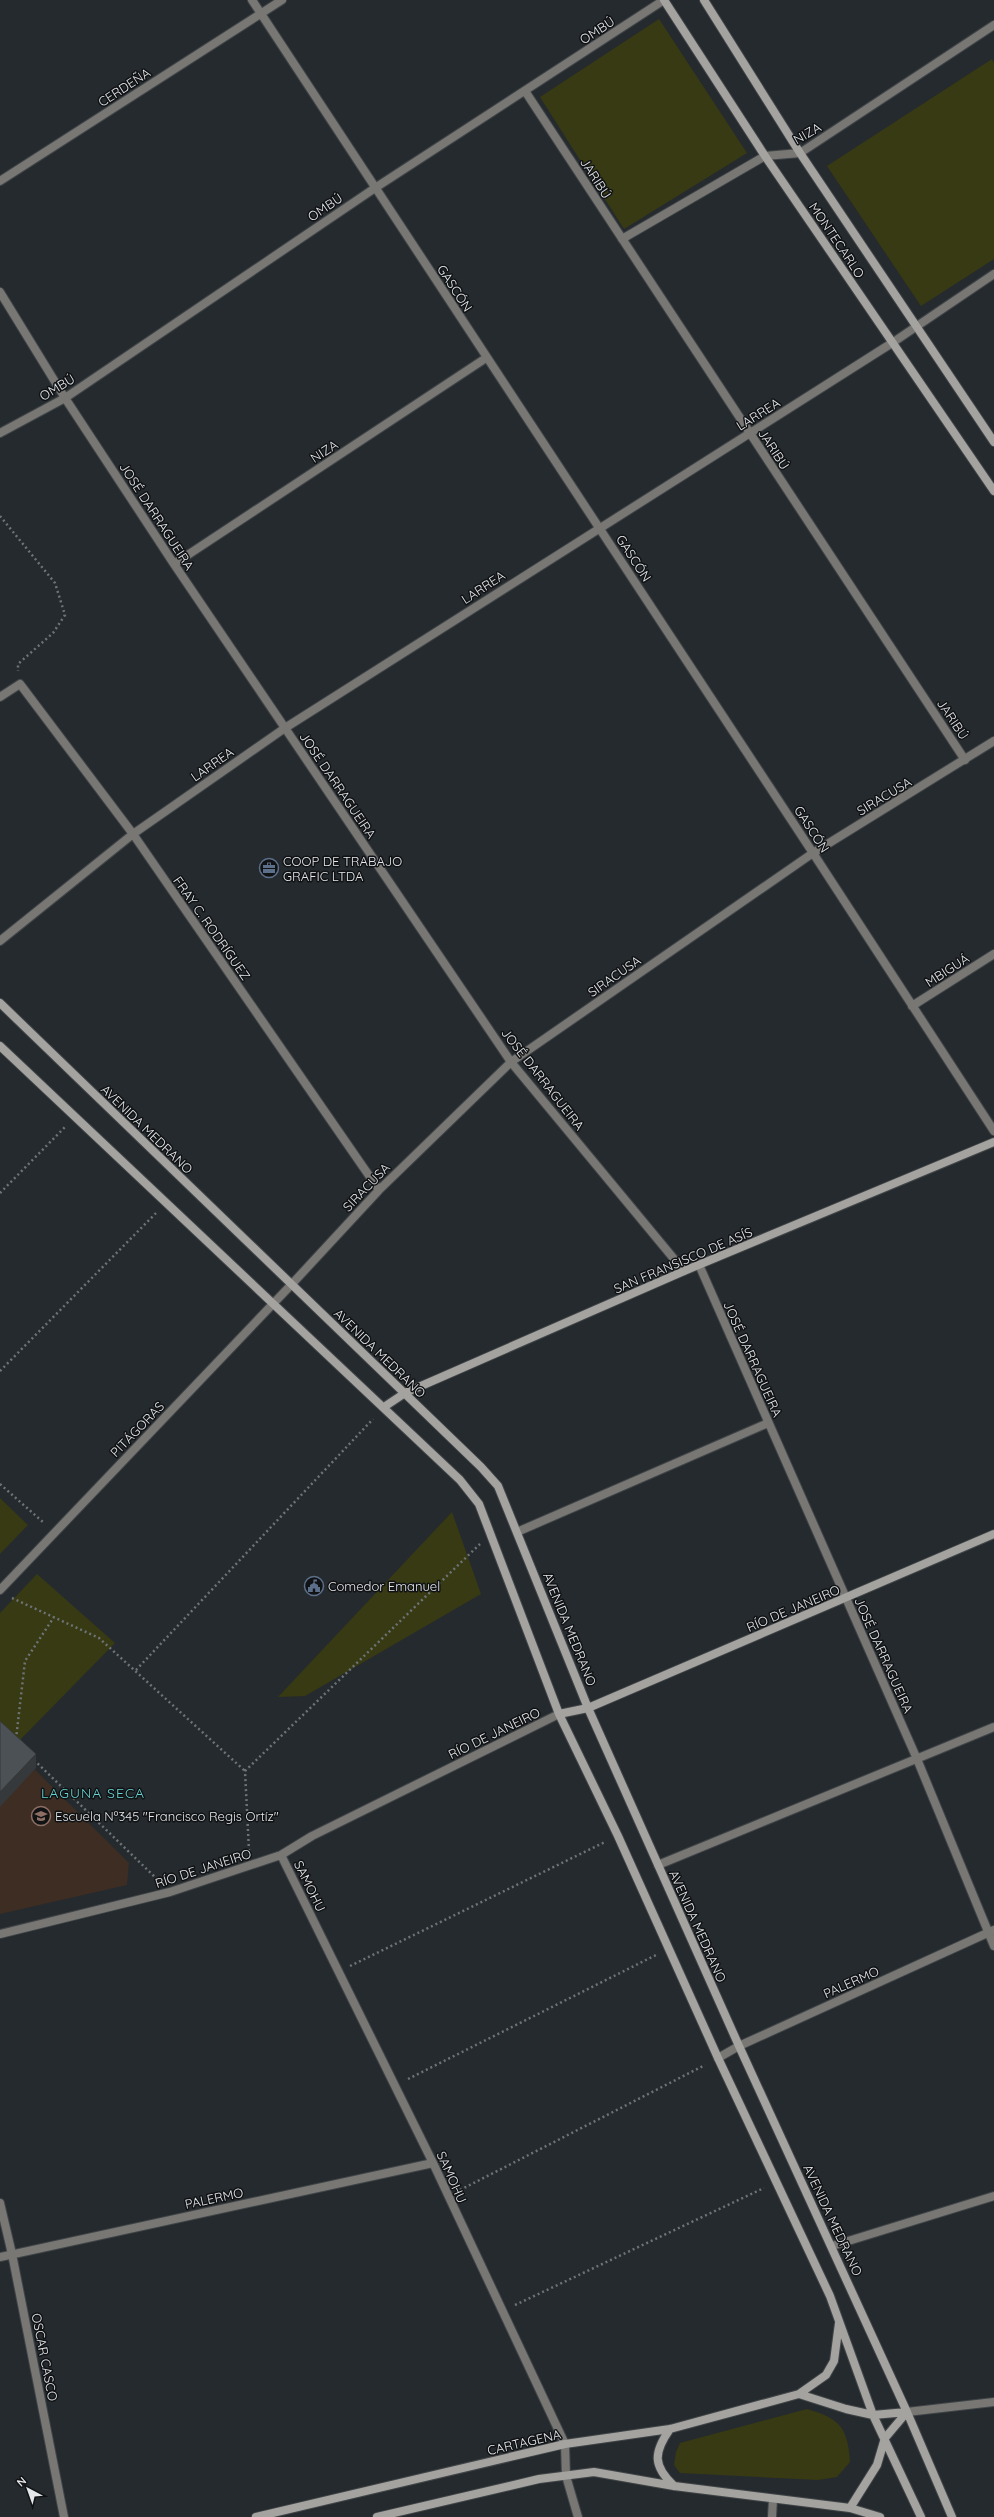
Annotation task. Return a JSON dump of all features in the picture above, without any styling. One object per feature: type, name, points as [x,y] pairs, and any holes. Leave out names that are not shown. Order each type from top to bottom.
[{"type":"main road","name":"MONTECARLO","points":[[664,0],[765,156],[994,491]]},
{"type":"main road","name":"MONTECARLO","points":[[704,0],[800,153],[917,325],[994,442]]},
{"type":"main road","name":"AVENIDA MEDRANO","points":[[0,1003],[291,1285],[405,1393],[481,1467],[498,1486],[588,1708],[739,2046],[907,2412],[952,2517]]},
{"type":"main road","points":[[0,1046],[384,1407],[460,1480],[479,1504],[559,1714],[618,1836],[718,2058],[839,2317],[873,2415],[886,2438],[921,2517]]},
{"type":"main road","name":"SAN FRANSISCO DE ASÍS","points":[[384,1407],[405,1393],[684,1272],[994,1142]]},
{"type":"main road","name":"RÍO DE JANEIRO","points":[[559,1714],[588,1708],[994,1534]]},
{"type":"main road","name":"CARTAGENA","points":[[256,2517],[565,2444],[670,2429],[799,2394],[826,2375],[834,2361],[838,2347],[839,2317]]},
{"type":"main road","points":[[799,2394],[846,2409],[873,2415],[907,2412]]},
{"type":"main road","points":[[850,2508],[877,2465],[886,2438],[907,2412]]},
{"type":"main road","points":[[670,2429],[660,2444],[658,2456],[659,2468],[674,2486]]},
{"type":"main road","points":[[377,2517],[538,2479],[594,2472],[674,2486],[850,2508],[880,2517]]},
{"type":"street","name":"GASCÓN","points":[[252,0],[486,358],[814,853],[994,1131]]},
{"type":"street","name":"CERDEÑA","points":[[0,181],[282,0]]},
{"type":"street","name":"OMBÚ","points":[[0,433],[65,398],[375,188],[664,0]]},
{"type":"street","name":"NIZA","points":[[622,239],[765,156],[800,153],[994,25]]},
{"type":"street","name":"JARIBÚ","points":[[525,91],[965,760]]},
{"type":"street","name":"LARREA","points":[[0,941],[133,834],[285,728],[599,527],[750,434],[892,343],[994,274]]},
{"type":"street","name":"JOSÉ DARRAGUEIRA","points":[[0,292],[65,398],[174,564],[511,1062],[684,1272]]},
{"type":"street","name":"NIZA","points":[[174,564],[486,358]]},
{"type":"street","points":[[0,697],[20,684]]},
{"type":"street","name":"FRAY C. RODRÍGUEZ","points":[[20,684],[133,834],[379,1190]]},
{"type":"street","name":"SIRACUSA","points":[[291,1285],[379,1190],[511,1062],[814,853],[994,742]]},
{"type":"street","name":"MBIGUÁ","points":[[912,1006],[994,954]]},
{"type":"street","name":"JOSÉ DARRAGUEIRA","points":[[700,1266],[917,1759],[991,1932],[994,1946]]},
{"type":"street","name":"PITÁGORAS","points":[[3,1593],[55,1532],[291,1285]]},
{"type":"street","points":[[517,1532],[768,1422]]},
{"type":"street","name":"RÍO DE JANEIRO","points":[[0,1934],[170,1892],[281,1855],[312,1836],[559,1714]]},
{"type":"street","points":[[658,1865],[994,1727]]},
{"type":"street","name":"SAMOHU","points":[[281,1855],[433,2163],[501,2311],[565,2444],[566,2476],[578,2517]]},
{"type":"street","name":"PALERMO","points":[[718,2058],[739,2046],[991,1932]]},
{"type":"street","name":"PALERMO","points":[[0,2257],[433,2163]]},
{"type":"street","points":[[832,2246],[994,2196]]},
{"type":"street","name":"OSCAR CASCO","points":[[0,2202],[12,2254],[64,2517]]},
{"type":"street","points":[[907,2412],[994,2402]]},
{"type":"street","points":[[772,2499],[772,2517]]},
{"type":"path","points":[[0,516],[55,583],[65,615],[53,633],[18,664],[20,684]]},
{"type":"path","points":[[0,1193],[75,1117]]},
{"type":"path","points":[[0,1372],[166,1203]]},
{"type":"path","points":[[136,1670],[384,1407]]},
{"type":"path","points":[[0,1484],[55,1532]]},
{"type":"path","points":[[245,1771],[490,1534]]},
{"type":"path","points":[[3,1593],[99,1638],[136,1670],[245,1771],[249,1866]]},
{"type":"path","points":[[10,1737],[15,1742],[26,1661],[54,1617]]},
{"type":"path","points":[[32,1759],[170,1892]]},
{"type":"path","points":[[339,1971],[618,1836]]},
{"type":"path","points":[[395,2086],[669,1948]]},
{"type":"path","points":[[448,2197],[718,2058]]},
{"type":"path","points":[[501,2311],[776,2182]]},
{"type":"shaded area","name":"Escuela Nº345 \"Francisco Regis Ortíz\"","points":[[0,1735],[129,1863],[127,1885],[0,1914]]},
{"type":"green space","points":[[659,19],[747,153],[624,229],[540,97]]},
{"type":"green space","points":[[992,59],[994,63],[994,259],[921,306],[827,166]]},
{"type":"green space","points":[[0,1498],[28,1525],[0,1554]]},
{"type":"green space","points":[[452,1512],[481,1594],[305,1696],[278,1697]]},
{"type":"green space","points":[[37,1574],[115,1643],[19,1741],[0,1723],[0,1613]]},
{"type":"green space","points":[[807,2409],[818,2412],[834,2420],[844,2432],[849,2450],[850,2462],[837,2477],[818,2480],[680,2473],[674,2465],[676,2452],[680,2443]]},
{"type":"building","points":[[0,1721],[36,1754],[0,1792]]},
{"type":"place","name":"COOP DE TRABAJO GRAFIC LTDA","points":[[269,868]]},
{"type":"place","name":"Comedor Emanuel","points":[[314,1586]]},
{"type":"place","name":"Escuela Nº345 \"Francisco Regis Ortíz\"","points":[[41,1816]]},
{"type":"district","name":"LAGUNA SECA","points":[[93,1793]]}]
